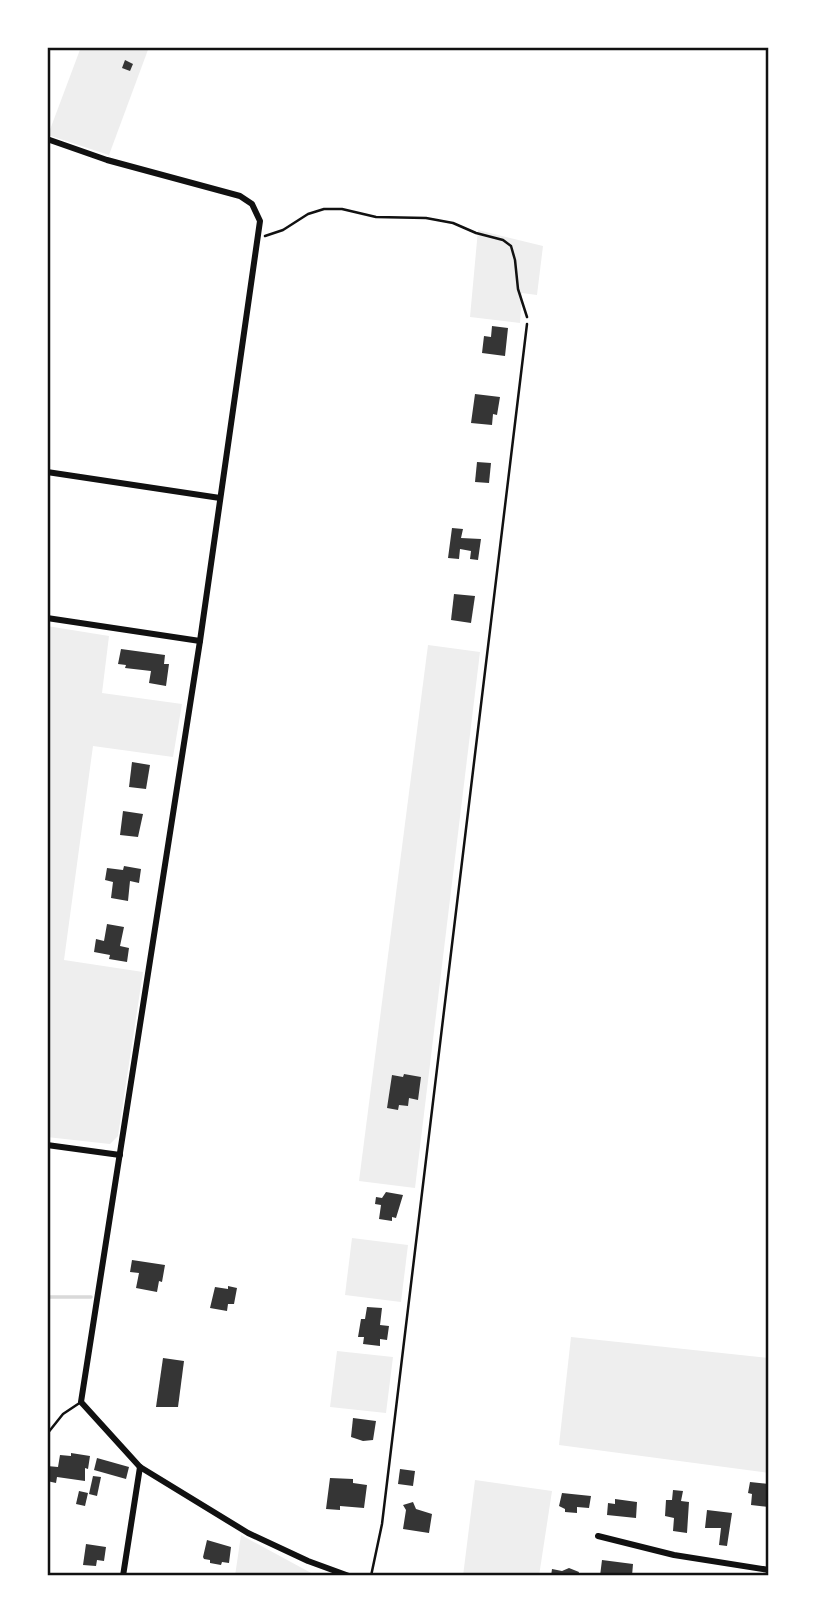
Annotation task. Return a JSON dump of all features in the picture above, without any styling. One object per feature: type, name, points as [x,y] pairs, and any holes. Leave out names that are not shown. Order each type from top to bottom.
[{"type":"street","points":[[47,139],[107,160],[240,196],[253,204],[260,221],[200,641],[81,1402],[140,1466],[248,1533],[308,1561],[349,1576]]},
{"type":"street","points":[[47,472],[220,498]]},
{"type":"street","points":[[47,618],[200,641]]},
{"type":"street","points":[[47,1145],[120,1155]]},
{"type":"street","points":[[122,1576],[140,1466]]},
{"type":"street","points":[[598,1536],[674,1555],[769,1570]]},
{"type":"lane","points":[[371,1576],[384,1510],[527,324]]},
{"type":"lane","points":[[47,1434],[63,1414],[81,1402]]},
{"type":"path","points":[[259,235],[275,234],[308,214],[324,209],[342,209],[376,217],[426,218],[453,223],[503,240],[511,246],[518,289],[527,310],[527,324]]},
{"type":"shaded area","points":[[81,47],[149,47],[109,155],[48,135]]},
{"type":"shaded area","points":[[478,230],[543,246],[537,295],[522,293],[520,323],[470,317]]},
{"type":"shaded area","points":[[47,626],[109,636],[102,693],[182,704],[173,757],[93,746],[64,960],[143,972],[118,1136],[110,1144],[47,1137]]},
{"type":"shaded area","points":[[428,645],[480,652],[415,1188],[359,1181]]},
{"type":"shaded area","points":[[352,1238],[408,1245],[401,1302],[345,1295]]},
{"type":"shaded area","points":[[571,1337],[769,1358],[769,1473],[559,1445]]},
{"type":"shaded area","points":[[337,1351],[393,1357],[386,1413],[330,1407]]},
{"type":"shaded area","points":[[475,1480],[552,1491],[539,1576],[463,1576]]},
{"type":"shaded area","points":[[241,1535],[313,1574],[313,1576],[235,1576]]},
{"type":"building","points":[[125,60],[133,64],[130,71],[122,68]]},
{"type":"building","points":[[492,326],[508,328],[505,356],[482,353],[484,336],[491,337]]},
{"type":"building","points":[[475,394],[500,397],[492,425],[471,423]]},
{"type":"building","points":[[477,462],[491,463],[489,483],[475,482]]},
{"type":"building","points":[[452,528],[463,529],[461,538],[481,539],[478,560],[470,559],[471,551],[460,549],[459,559],[448,558]]},
{"type":"building","points":[[454,594],[475,596],[471,623],[451,620]]},
{"type":"building","points":[[121,649],[165,655],[164,664],[169,664],[166,686],[149,683],[151,671],[125,668],[126,665],[118,664]]},
{"type":"building","points":[[132,762],[150,765],[146,789],[129,787]]},
{"type":"building","points":[[123,811],[143,814],[138,837],[120,835]]},
{"type":"building","points":[[124,866],[141,869],[139,883],[130,881],[128,901],[111,898],[113,882],[105,880],[107,868],[123,870]]},
{"type":"building","points":[[107,924],[124,927],[120,946],[129,948],[127,962],[109,959],[110,955],[94,952],[96,939],[104,941]]},
{"type":"building","points":[[404,1074],[421,1077],[418,1100],[409,1098],[408,1106],[399,1105],[398,1110],[387,1108],[392,1075],[403,1077]]},
{"type":"building","points":[[386,1192],[403,1195],[396,1218],[392,1217],[392,1221],[379,1219],[381,1205],[375,1204],[376,1197],[382,1198]]},
{"type":"building","points":[[132,1260],[165,1265],[157,1292],[136,1288],[139,1273],[130,1272]]},
{"type":"building","points":[[228,1286],[237,1288],[234,1304],[228,1304],[227,1311],[210,1308],[215,1287],[228,1289]]},
{"type":"building","points":[[367,1307],[382,1308],[380,1325],[389,1326],[387,1340],[380,1339],[380,1346],[363,1344],[364,1337],[358,1337],[361,1319],[365,1319]]},
{"type":"building","points":[[163,1358],[184,1361],[178,1407],[156,1407]]},
{"type":"building","points":[[353,1418],[376,1421],[373,1440],[363,1441],[351,1437]]},
{"type":"building","points":[[71,1453],[90,1456],[88,1469],[85,1468],[85,1481],[57,1477],[56,1483],[47,1481],[47,1466],[58,1467],[60,1455],[71,1456]]},
{"type":"building","points":[[97,1458],[129,1467],[126,1479],[94,1470]]},
{"type":"building","points":[[400,1469],[415,1471],[413,1486],[398,1484]]},
{"type":"building","points":[[93,1476],[101,1477],[97,1496],[89,1494]]},
{"type":"building","points":[[330,1478],[353,1479],[353,1483],[367,1485],[364,1508],[340,1506],[340,1510],[326,1509]]},
{"type":"building","points":[[750,1482],[769,1484],[769,1507],[751,1505],[752,1494],[748,1493]]},
{"type":"building","points":[[673,1490],[683,1491],[681,1501],[689,1502],[687,1533],[673,1531],[674,1518],[665,1516],[666,1500],[672,1500]]},
{"type":"building","points":[[79,1491],[88,1493],[85,1506],[76,1504]]},
{"type":"building","points":[[562,1493],[591,1496],[589,1508],[577,1507],[577,1513],[565,1512],[565,1509],[559,1506]]},
{"type":"building","points":[[615,1499],[637,1502],[636,1518],[607,1515],[608,1503],[615,1504]]},
{"type":"building","points":[[413,1502],[416,1509],[432,1514],[429,1533],[403,1529],[406,1510],[403,1505]]},
{"type":"building","points":[[707,1510],[732,1513],[727,1546],[719,1545],[721,1528],[705,1528]]},
{"type":"building","points":[[207,1540],[231,1547],[229,1563],[222,1562],[221,1565],[204,1559]]},
{"type":"building","points":[[86,1544],[106,1547],[104,1561],[97,1560],[96,1566],[83,1565]]},
{"type":"building","points":[[602,1560],[633,1564],[632,1576],[600,1576]]},
{"type":"building","points":[[569,1568],[579,1572],[578,1576],[551,1576],[552,1569],[562,1571]]},
{"type":"waterway","points":[[47,1297],[91,1297]]}]
